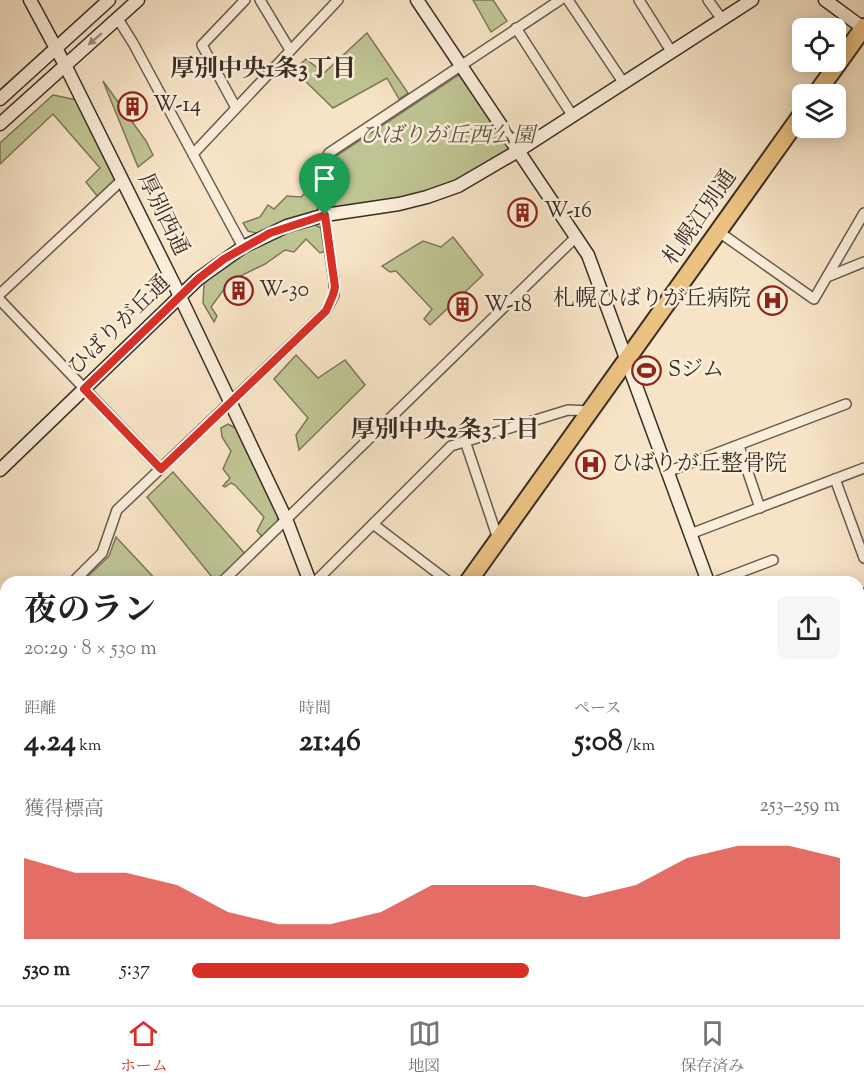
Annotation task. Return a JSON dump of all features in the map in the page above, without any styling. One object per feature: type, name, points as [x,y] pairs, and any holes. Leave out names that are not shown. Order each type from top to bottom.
[{"type":"highway","points":[[823,84],[864,27]]},
{"type":"highway","name":"札幌江別通","points":[[475,576],[498,539],[592,411],[792,128]]},
{"type":"street","name":"厚別西通","points":[[30,0],[65,65],[180,297],[286,519],[310,576]]},
{"type":"street","points":[[0,99],[108,0]]},
{"type":"street","points":[[0,124],[138,0]]},
{"type":"street","points":[[236,108],[202,45],[245,0]]},
{"type":"street","points":[[260,0],[290,50]]},
{"type":"street","points":[[193,154],[338,0]]},
{"type":"street","points":[[417,0],[588,255],[706,576]]},
{"type":"street","points":[[79,576],[102,553],[117,510],[326,311],[333,295],[334,280],[320,174],[329,153],[560,0]]},
{"type":"street","points":[[568,0],[623,82]]},
{"type":"street","points":[[639,0],[671,51]]},
{"type":"street","points":[[708,0],[721,18]]},
{"type":"street","name":"ひばりが丘通","points":[[0,470],[198,279],[243,247],[288,226],[325,215],[427,198],[458,186],[518,151],[752,0]]},
{"type":"street","points":[[825,0],[864,27]]},
{"type":"street","points":[[118,19],[243,247]]},
{"type":"street","points":[[516,28],[572,115]]},
{"type":"street","points":[[0,294],[122,180]]},
{"type":"street","points":[[719,232],[814,299],[864,213]]},
{"type":"street","points":[[228,576],[576,237]]},
{"type":"street","points":[[827,277],[864,262]]},
{"type":"street","points":[[0,300],[161,469]]},
{"type":"street","points":[[667,472],[846,405]]},
{"type":"street","points":[[319,576],[451,446],[568,410],[592,411]]},
{"type":"street","points":[[465,441],[498,539]]},
{"type":"street","points":[[739,446],[760,507]]},
{"type":"street","points":[[690,534],[864,468]]},
{"type":"street","points":[[835,479],[864,558]]},
{"type":"street","points":[[373,524],[440,576]]},
{"type":"street","points":[[731,576],[773,560]]},
{"type":"green space","points":[[473,0],[493,0],[507,21],[491,32]]},
{"type":"green space","points":[[367,33],[408,93],[399,99],[387,78],[333,108],[294,70],[306,59],[324,73]]},
{"type":"green space","name":"ひばりが丘西公園","points":[[460,74],[510,148],[484,168],[425,195],[336,210],[328,185],[336,156]]},
{"type":"green space","points":[[103,81],[146,141],[153,155],[138,167]]},
{"type":"green space","points":[[53,95],[77,100],[118,179],[98,197],[86,182],[100,168],[53,114],[0,164],[0,143]]},
{"type":"green space","points":[[317,181],[322,213],[264,235],[248,231],[243,223],[260,217],[268,205],[274,209],[287,196],[301,197]]},
{"type":"green space","points":[[311,223],[327,231],[326,251],[320,253],[306,239],[294,252],[285,250],[265,264],[230,281],[211,307],[217,316],[214,322],[203,303],[204,284],[226,264],[266,240]]},
{"type":"green space","points":[[453,237],[483,275],[430,325],[424,319],[432,309],[396,271],[390,272],[382,266],[423,241],[441,247]]},
{"type":"green space","points":[[296,355],[318,378],[345,360],[365,385],[299,450],[296,435],[308,418],[274,379]]},
{"type":"green space","points":[[228,424],[239,430],[278,514],[277,524],[265,540],[257,531],[264,517],[235,485],[231,483],[223,486],[230,478],[223,469],[231,451],[222,437],[221,428]]},
{"type":"green space","points":[[173,472],[246,555],[224,576],[211,576],[147,497]]},
{"type":"green space","points":[[116,537],[152,576],[88,576],[109,556]]},
{"type":"place","name":"W-14","points":[[132,106]]},
{"type":"place","name":"W-16","points":[[523,212]]},
{"type":"place","name":"W-30","points":[[238,291]]},
{"type":"place","name":"札幌ひばりが丘病院","points":[[772,300]]},
{"type":"place","name":"W-18","points":[[463,306]]},
{"type":"place","name":"Sジム","points":[[647,371]]},
{"type":"place","name":"ひばりが丘整骨院","points":[[590,465]]},
{"type":"district","name":"厚別中央1条3丁目","points":[[263,70]]},
{"type":"district","name":"厚別中央2条3丁目","points":[[445,431]]},
{"type":"route","points":[[325,215],[335,287],[326,311],[161,469],[84,389],[198,279],[224,259],[270,233],[325,215]]}]
